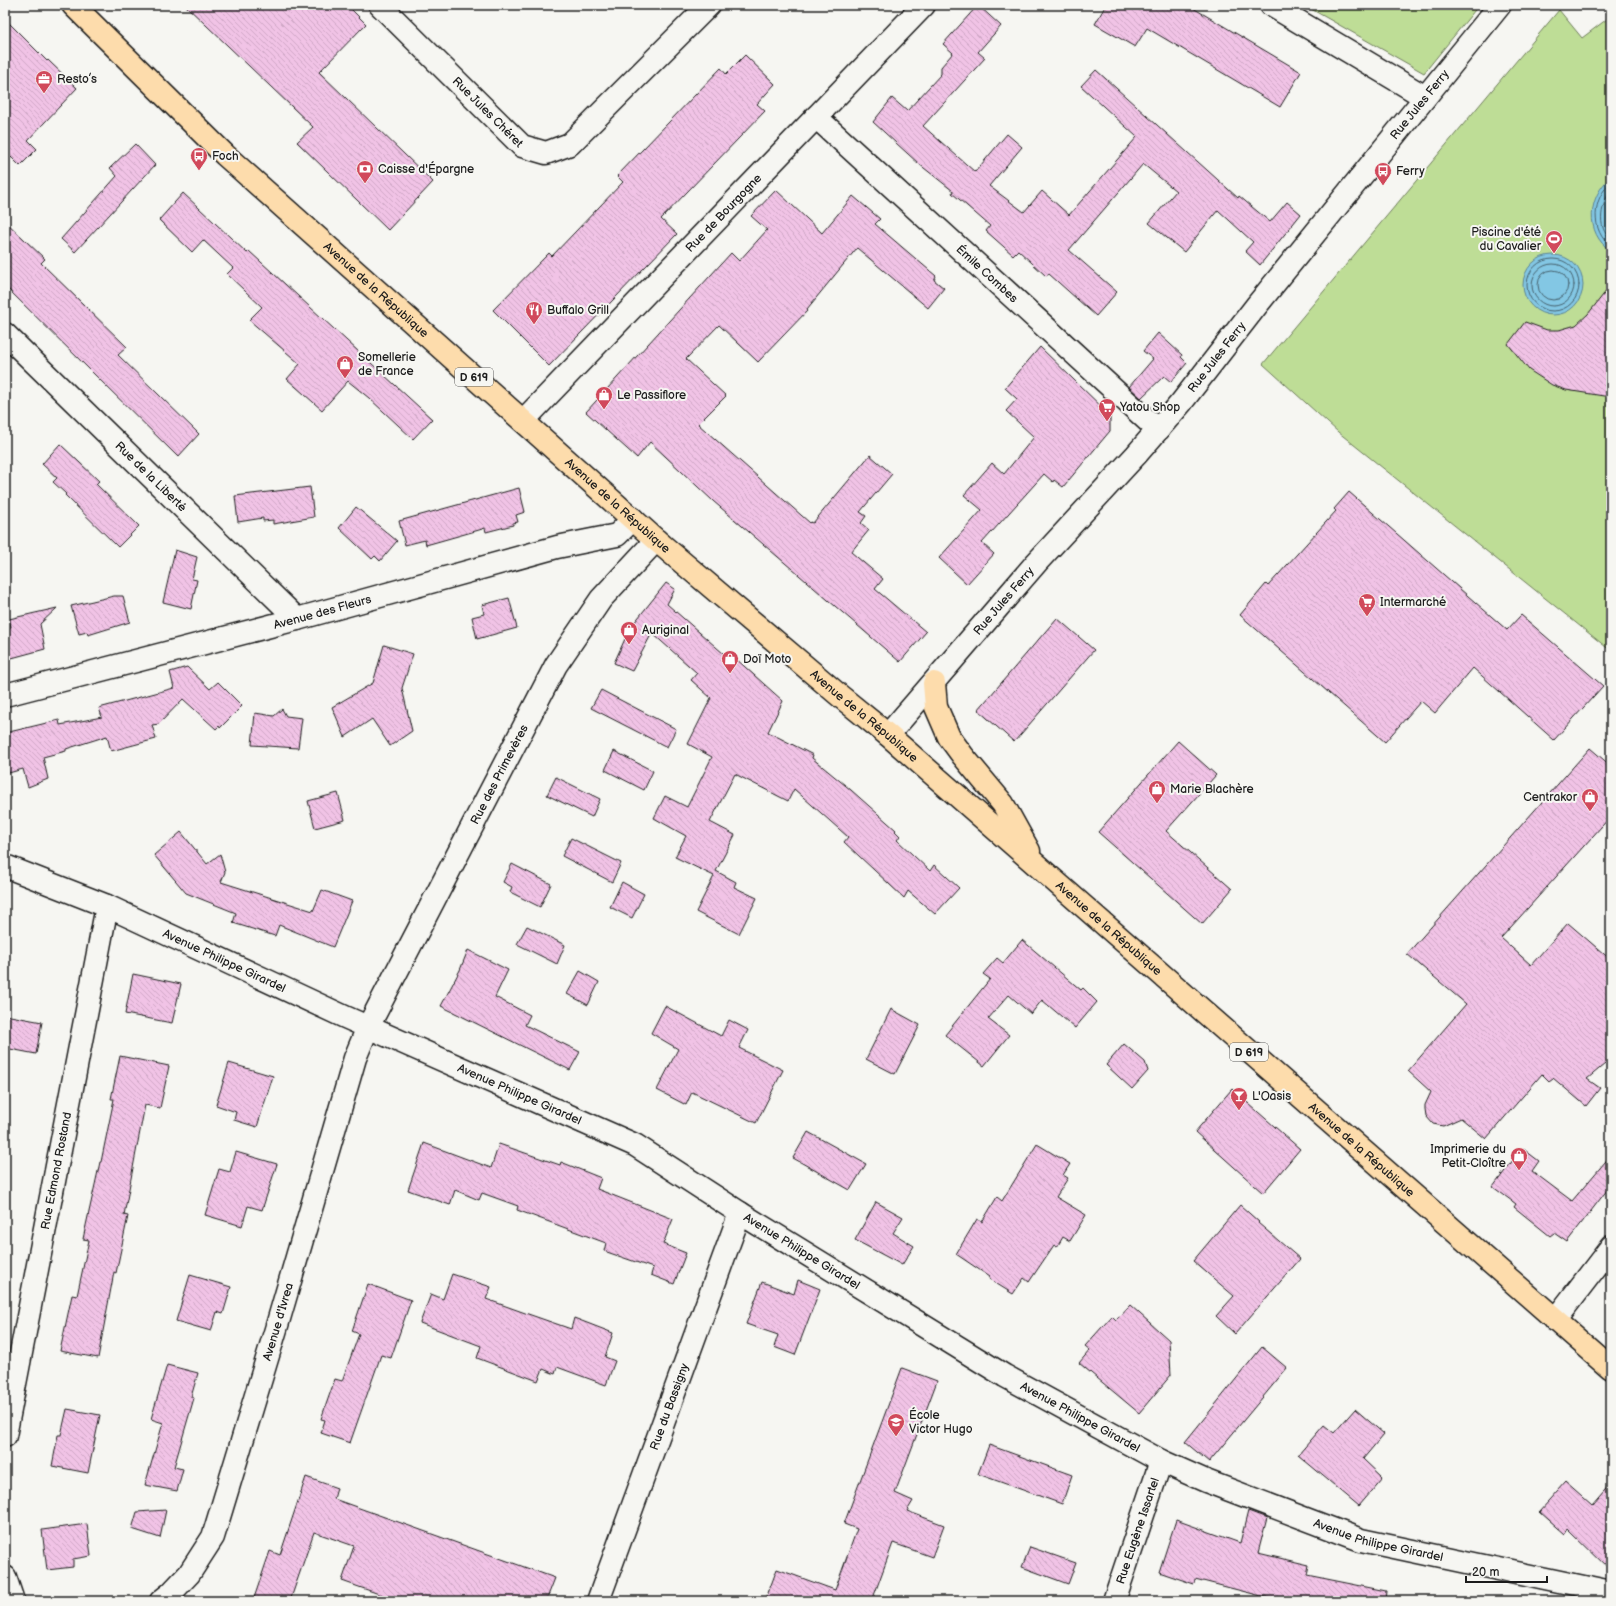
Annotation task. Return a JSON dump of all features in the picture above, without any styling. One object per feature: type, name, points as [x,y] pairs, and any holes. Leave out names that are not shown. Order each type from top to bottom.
[{"type":"main road","name":"Avenue de la République","points":[[73,5],[225,155],[656,540],[888,735],[1611,1368]]},
{"type":"main road","points":[[934,683],[936,707],[949,737],[1003,804],[1036,865]]},
{"type":"street","name":"Rue Jules Chéret","points":[[380,5],[522,146],[546,153],[570,144],[709,5]]},
{"type":"street","name":"Rue de Bourgogne","points":[[523,421],[924,5]]},
{"type":"street","points":[[1271,5],[1425,97]]},
{"type":"street","name":"Rue Jules Ferry","points":[[888,735],[1037,562],[1159,429],[1500,5]]},
{"type":"street","name":"Émile Combes","points":[[816,116],[1148,421],[1159,429]]},
{"type":"street","name":"Rue de la Liberté","points":[[5,334],[297,619]]},
{"type":"street","name":"Avenue des Fleurs","points":[[5,695],[297,619],[557,547],[617,535],[633,519]]},
{"type":"street","name":"Rue des Primevères","points":[[368,1027],[556,665],[601,599],[656,540]]},
{"type":"street","name":"Avenue Philippe Girardel","points":[[5,866],[107,906],[338,1014],[635,1145],[740,1213],[1005,1376],[1161,1461],[1206,1481],[1361,1540],[1611,1593]]},
{"type":"street","name":"Rue Edmond Rostand","points":[[5,1436],[107,906]]},
{"type":"street","name":"Avenue d'Ivrea","points":[[161,1601],[189,1574],[213,1537],[276,1329],[355,1058],[368,1027]]},
{"type":"street","name":"Rue du Bassigny","points":[[598,1601],[740,1213]]},
{"type":"street","points":[[1555,1320],[1611,1247]]},
{"type":"street","name":"Rue Eugène Issartel","points":[[1114,1601],[1161,1461]]},
{"type":"street","points":[[5,1577],[13,1601]]},
{"type":"green space","points":[[1304,5],[1479,5],[1424,73]]},
{"type":"green space","points":[[1559,10],[1582,38],[1611,16],[1611,651],[1338,432],[1263,364]]},
{"type":"water","points":[[1611,177],[1611,251],[1596,235],[1592,214],[1598,194],[1603,185]]},
{"type":"water","points":[[1553,255],[1570,260],[1578,268],[1583,285],[1578,302],[1570,310],[1553,315],[1536,310],[1528,302],[1523,285],[1528,268],[1536,260]]},
{"type":"building","points":[[185,5],[347,5],[366,24],[319,72],[433,182],[388,230],[297,142],[313,127]]},
{"type":"building","points":[[978,5],[1001,26],[978,52],[985,58],[923,126],[975,172],[1007,134],[1022,147],[989,186],[1024,212],[1042,191],[1069,215],[1137,137],[1081,86],[1096,70],[1238,198],[1239,196],[1270,222],[1287,202],[1301,214],[1260,265],[1245,251],[1253,242],[1218,210],[1184,252],[1149,223],[1176,191],[1143,164],[1069,250],[1117,292],[1096,316],[1049,274],[1046,276],[1018,250],[1013,255],[986,231],[990,226],[952,193],[953,191],[919,164],[873,122],[892,98],[907,111],[941,74],[941,67],[953,53],[943,44]]},
{"type":"building","points":[[1106,5],[1188,5],[1301,72],[1280,107],[1147,28],[1135,47],[1095,24]]},
{"type":"building","points":[[5,19],[47,61],[48,60],[77,88],[28,140],[37,149],[20,166],[11,157],[5,164]]},
{"type":"building","points":[[745,55],[775,84],[757,104],[765,111],[661,219],[677,234],[549,366],[493,310],[549,253],[552,256],[623,182],[617,176],[721,68],[726,74]]},
{"type":"building","points":[[135,144],[155,165],[75,252],[61,239],[117,176],[110,168]]},
{"type":"building","points":[[776,190],[822,233],[853,196],[880,219],[875,224],[936,276],[934,280],[944,288],[928,308],[857,248],[807,309],[808,310],[758,362],[719,325],[686,359],[726,396],[698,424],[810,523],[813,523],[870,455],[892,474],[860,512],[866,516],[861,523],[869,530],[851,552],[883,579],[875,589],[926,632],[900,662],[713,501],[650,442],[637,458],[586,412],[731,253],[739,261],[767,230],[751,216]]},
{"type":"building","points":[[183,193],[247,253],[249,251],[432,419],[413,439],[369,398],[348,381],[322,410],[287,379],[300,364],[249,320],[262,307],[227,274],[233,268],[203,240],[192,252],[159,220]]},
{"type":"building","points":[[5,221],[45,259],[41,263],[127,347],[118,355],[199,434],[178,457],[5,286]]},
{"type":"building","points":[[1611,285],[1611,382],[1605,385],[1610,397],[1566,390],[1552,385],[1529,370],[1508,344],[1525,322],[1547,330],[1559,330],[1576,325],[1588,314]]},
{"type":"building","points":[[1158,333],[1182,355],[1181,357],[1187,363],[1171,382],[1164,376],[1141,398],[1129,387],[1153,359],[1143,351]]},
{"type":"building","points":[[1040,347],[1110,415],[1110,431],[1063,487],[1054,480],[1053,482],[1044,474],[982,543],[994,554],[967,584],[939,558],[982,510],[964,495],[992,463],[1004,474],[1034,437],[1006,411],[1017,399],[1005,388]]},
{"type":"building","points":[[60,444],[99,481],[96,484],[139,526],[118,547],[53,482],[57,478],[42,464]]},
{"type":"building","points":[[310,487],[314,517],[273,524],[273,520],[263,521],[263,518],[238,522],[235,496]]},
{"type":"building","points":[[519,488],[525,512],[516,515],[518,522],[513,523],[513,525],[486,532],[485,528],[426,545],[425,540],[405,545],[399,521]]},
{"type":"building","name":"Intermarché","points":[[1349,492],[1507,630],[1521,615],[1603,686],[1554,740],[1473,668],[1435,713],[1421,701],[1385,742],[1240,615],[1266,584],[1268,586],[1336,511],[1334,509]]},
{"type":"building","points":[[356,507],[397,541],[380,561],[375,556],[372,559],[339,528]]},
{"type":"building","points":[[175,550],[197,557],[192,579],[197,580],[191,609],[163,602]]},
{"type":"building","points":[[666,583],[675,589],[667,604],[732,661],[735,658],[783,701],[768,732],[813,755],[812,758],[896,830],[895,831],[900,836],[897,840],[930,871],[934,865],[959,888],[935,914],[908,891],[904,898],[844,842],[848,837],[794,789],[788,801],[735,774],[710,822],[735,835],[716,871],[736,882],[734,887],[757,898],[739,934],[696,912],[714,876],[675,857],[686,836],[654,818],[665,796],[687,807],[712,757],[688,744],[711,698],[691,680],[697,673],[652,633],[632,671],[614,663],[630,628]]},
{"type":"building","points":[[114,596],[123,596],[130,622],[88,635],[87,632],[79,634],[71,606]]},
{"type":"building","points":[[509,598],[517,628],[477,639],[472,617],[484,614],[482,605]]},
{"type":"building","points":[[57,608],[40,624],[45,649],[8,659],[5,647],[5,629],[11,627],[9,619]]},
{"type":"building","points":[[1057,618],[1094,650],[1014,742],[978,710]]},
{"type":"building","points":[[384,645],[413,654],[402,688],[412,731],[390,746],[372,719],[345,737],[332,707],[373,683]]},
{"type":"building","points":[[187,667],[210,689],[218,682],[242,706],[220,728],[219,726],[216,729],[183,699],[159,724],[152,725],[156,739],[111,751],[107,736],[66,749],[66,751],[43,757],[48,779],[28,787],[23,769],[5,774],[5,733],[59,720],[60,725],[102,717],[99,708],[174,688],[170,672]]},
{"type":"building","points":[[601,690],[676,729],[667,747],[591,708]]},
{"type":"building","points":[[282,709],[286,716],[302,718],[298,748],[252,745],[255,713],[274,716]]},
{"type":"building","name":"Marie Blachère","points":[[1178,741],[1216,775],[1166,831],[1232,889],[1202,924],[1098,832]]},
{"type":"building","points":[[1590,748],[1611,766],[1611,816],[1501,938],[1531,965],[1568,923],[1611,960],[1611,1059],[1587,1079],[1600,1088],[1586,1106],[1553,1078],[1549,1081],[1542,1074],[1486,1139],[1461,1118],[1443,1126],[1433,1124],[1426,1116],[1425,1109],[1425,1105],[1431,1092],[1408,1071],[1466,1004],[1407,954]]},
{"type":"building","points":[[614,751],[653,771],[644,790],[605,770]]},
{"type":"building","points":[[556,777],[600,799],[592,817],[547,795]]},
{"type":"building","points":[[338,793],[345,820],[315,828],[308,801]]},
{"type":"building","points":[[181,832],[207,864],[220,854],[225,872],[221,882],[313,911],[322,890],[352,901],[333,947],[279,925],[275,936],[233,923],[236,913],[186,893],[154,855]]},
{"type":"building","points":[[571,838],[621,863],[612,882],[562,856]]},
{"type":"building","points":[[512,864],[551,884],[540,907],[510,892],[512,887],[503,882]]},
{"type":"building","points":[[622,882],[644,894],[632,918],[610,907]]},
{"type":"building","points":[[527,926],[565,945],[557,964],[517,944]]},
{"type":"building","points":[[1022,940],[1081,990],[1083,988],[1097,1002],[1075,1028],[1042,1000],[1031,1014],[1009,995],[988,1019],[1009,1035],[984,1066],[945,1035],[990,979],[983,974],[997,958],[1003,963]]},
{"type":"building","points":[[468,950],[508,970],[495,997],[530,1015],[525,1025],[580,1052],[570,1070],[441,1006],[460,970]]},
{"type":"building","points":[[580,971],[599,982],[588,1005],[567,994]]},
{"type":"building","points":[[133,974],[181,984],[172,1023],[125,1014]]},
{"type":"building","points":[[665,1006],[721,1036],[729,1020],[748,1030],[739,1048],[783,1070],[756,1123],[692,1092],[686,1105],[657,1090],[678,1049],[651,1033]]},
{"type":"building","points":[[891,1009],[920,1025],[895,1074],[866,1059]]},
{"type":"building","points":[[5,1015],[42,1022],[36,1054],[5,1048]]},
{"type":"building","points":[[1124,1044],[1145,1062],[1148,1071],[1132,1089],[1106,1065]]},
{"type":"building","points":[[120,1056],[169,1066],[160,1108],[145,1105],[124,1215],[128,1216],[116,1273],[114,1272],[98,1358],[60,1351],[72,1295],[77,1296],[89,1240],[83,1239],[114,1099],[111,1099]]},
{"type":"building","points":[[229,1063],[273,1076],[257,1127],[234,1120],[236,1112],[216,1105]]},
{"type":"building","points":[[1232,1089],[1300,1149],[1263,1193],[1195,1132]]},
{"type":"building","points":[[808,1132],[866,1164],[850,1190],[793,1158]]},
{"type":"building","points":[[424,1143],[491,1168],[499,1144],[560,1165],[561,1162],[601,1178],[597,1189],[673,1219],[663,1244],[686,1253],[674,1284],[651,1275],[653,1268],[604,1251],[606,1243],[517,1210],[518,1206],[482,1193],[479,1200],[455,1190],[450,1205],[408,1190]]},
{"type":"building","points":[[1037,1144],[1070,1164],[1063,1175],[1068,1178],[1056,1197],[1086,1215],[1070,1241],[1063,1237],[1057,1247],[1054,1245],[1029,1282],[1024,1278],[1013,1294],[989,1279],[990,1277],[956,1254],[977,1219],[982,1222],[997,1197],[1002,1201]]},
{"type":"building","points":[[1522,1148],[1539,1161],[1532,1171],[1572,1201],[1611,1155],[1611,1185],[1567,1242],[1554,1233],[1550,1236],[1514,1207],[1516,1204],[1493,1187]]},
{"type":"building","points":[[236,1152],[277,1164],[262,1210],[248,1206],[242,1226],[205,1215],[219,1169],[230,1172]]},
{"type":"building","points":[[876,1202],[903,1217],[893,1233],[914,1246],[902,1265],[855,1240]]},
{"type":"building","points":[[1240,1205],[1259,1222],[1258,1223],[1300,1259],[1235,1334],[1216,1316],[1234,1296],[1193,1261]]},
{"type":"building","points":[[452,1274],[491,1287],[486,1299],[571,1329],[574,1318],[613,1333],[605,1357],[615,1361],[606,1385],[557,1367],[555,1374],[543,1369],[538,1381],[477,1358],[481,1346],[420,1323],[431,1294],[443,1299]]},
{"type":"building","points":[[190,1275],[231,1287],[223,1314],[217,1312],[211,1331],[176,1321]]},
{"type":"building","points":[[798,1280],[820,1289],[795,1355],[774,1347],[778,1335],[746,1324],[762,1282],[794,1294]]},
{"type":"building","points":[[368,1284],[411,1300],[391,1358],[381,1355],[350,1443],[321,1433],[325,1420],[321,1419],[335,1379],[342,1381],[359,1334],[352,1331]]},
{"type":"building","points":[[1130,1305],[1169,1340],[1171,1375],[1139,1413],[1079,1363],[1090,1350],[1085,1346],[1112,1316],[1116,1320]]},
{"type":"building","points":[[1262,1347],[1287,1368],[1209,1462],[1185,1442]]},
{"type":"building","points":[[167,1365],[198,1373],[191,1397],[194,1398],[174,1467],[183,1469],[177,1491],[145,1485],[163,1423],[151,1419]]},
{"type":"building","name":"École Victor Hugo","points":[[902,1368],[937,1381],[895,1493],[913,1501],[907,1511],[944,1525],[932,1557],[893,1543],[872,1601],[765,1601],[777,1569],[835,1590],[857,1529],[844,1524]]},
{"type":"building","points":[[67,1409],[100,1415],[88,1473],[52,1466],[58,1435],[61,1435]]},
{"type":"building","points":[[1355,1409],[1384,1434],[1363,1459],[1383,1478],[1359,1506],[1298,1455],[1324,1425],[1334,1433]]},
{"type":"building","points":[[989,1445],[1072,1475],[1062,1504],[978,1474]]},
{"type":"building","points":[[306,1477],[337,1488],[334,1499],[555,1578],[546,1601],[399,1601],[342,1581],[354,1546],[314,1532],[290,1601],[253,1601],[270,1551],[280,1555]]},
{"type":"building","points":[[1566,1481],[1592,1504],[1611,1482],[1611,1571],[1569,1530],[1566,1535],[1539,1511]]},
{"type":"building","points":[[166,1510],[160,1538],[132,1529],[137,1512]]},
{"type":"building","points":[[1248,1511],[1267,1518],[1258,1553],[1309,1565],[1307,1575],[1386,1591],[1385,1601],[1281,1601],[1195,1579],[1194,1584],[1159,1572],[1176,1520],[1240,1543]]},
{"type":"building","points":[[87,1524],[91,1556],[73,1559],[73,1567],[47,1570],[42,1530]]},
{"type":"building","points":[[1030,1547],[1076,1563],[1068,1584],[1022,1567]]},
{"type":"place","name":"Resto’s","points":[[44,94]]},
{"type":"place","name":"Foch","points":[[199,171]]},
{"type":"place","name":"Caisse d'Épargne","points":[[365,184]]},
{"type":"place","name":"Ferry","points":[[1383,186]]},
{"type":"place","name":"Piscine d'été du Cavalier","points":[[1554,254]]},
{"type":"place","name":"Buffalo Grill","points":[[534,325]]},
{"type":"place","name":"Somellerie de France","points":[[345,379]]},
{"type":"place","name":"Le Passiflore","points":[[604,410]]},
{"type":"place","name":"Yatou Shop","points":[[1107,422]]},
{"type":"place","name":"Intermarché","points":[[1367,617]]},
{"type":"place","name":"Auriginal","points":[[629,645]]},
{"type":"place","name":"Doï Moto","points":[[730,674]]},
{"type":"place","name":"Marie Blachère","points":[[1157,804]]},
{"type":"place","name":"Centrakor","points":[[1590,812]]},
{"type":"place","name":"L'Oasis","points":[[1239,1111]]},
{"type":"place","name":"Imprimerie du Petit-Cloître","points":[[1519,1171]]},
{"type":"place","name":"École Victor Hugo","points":[[896,1437]]}]
